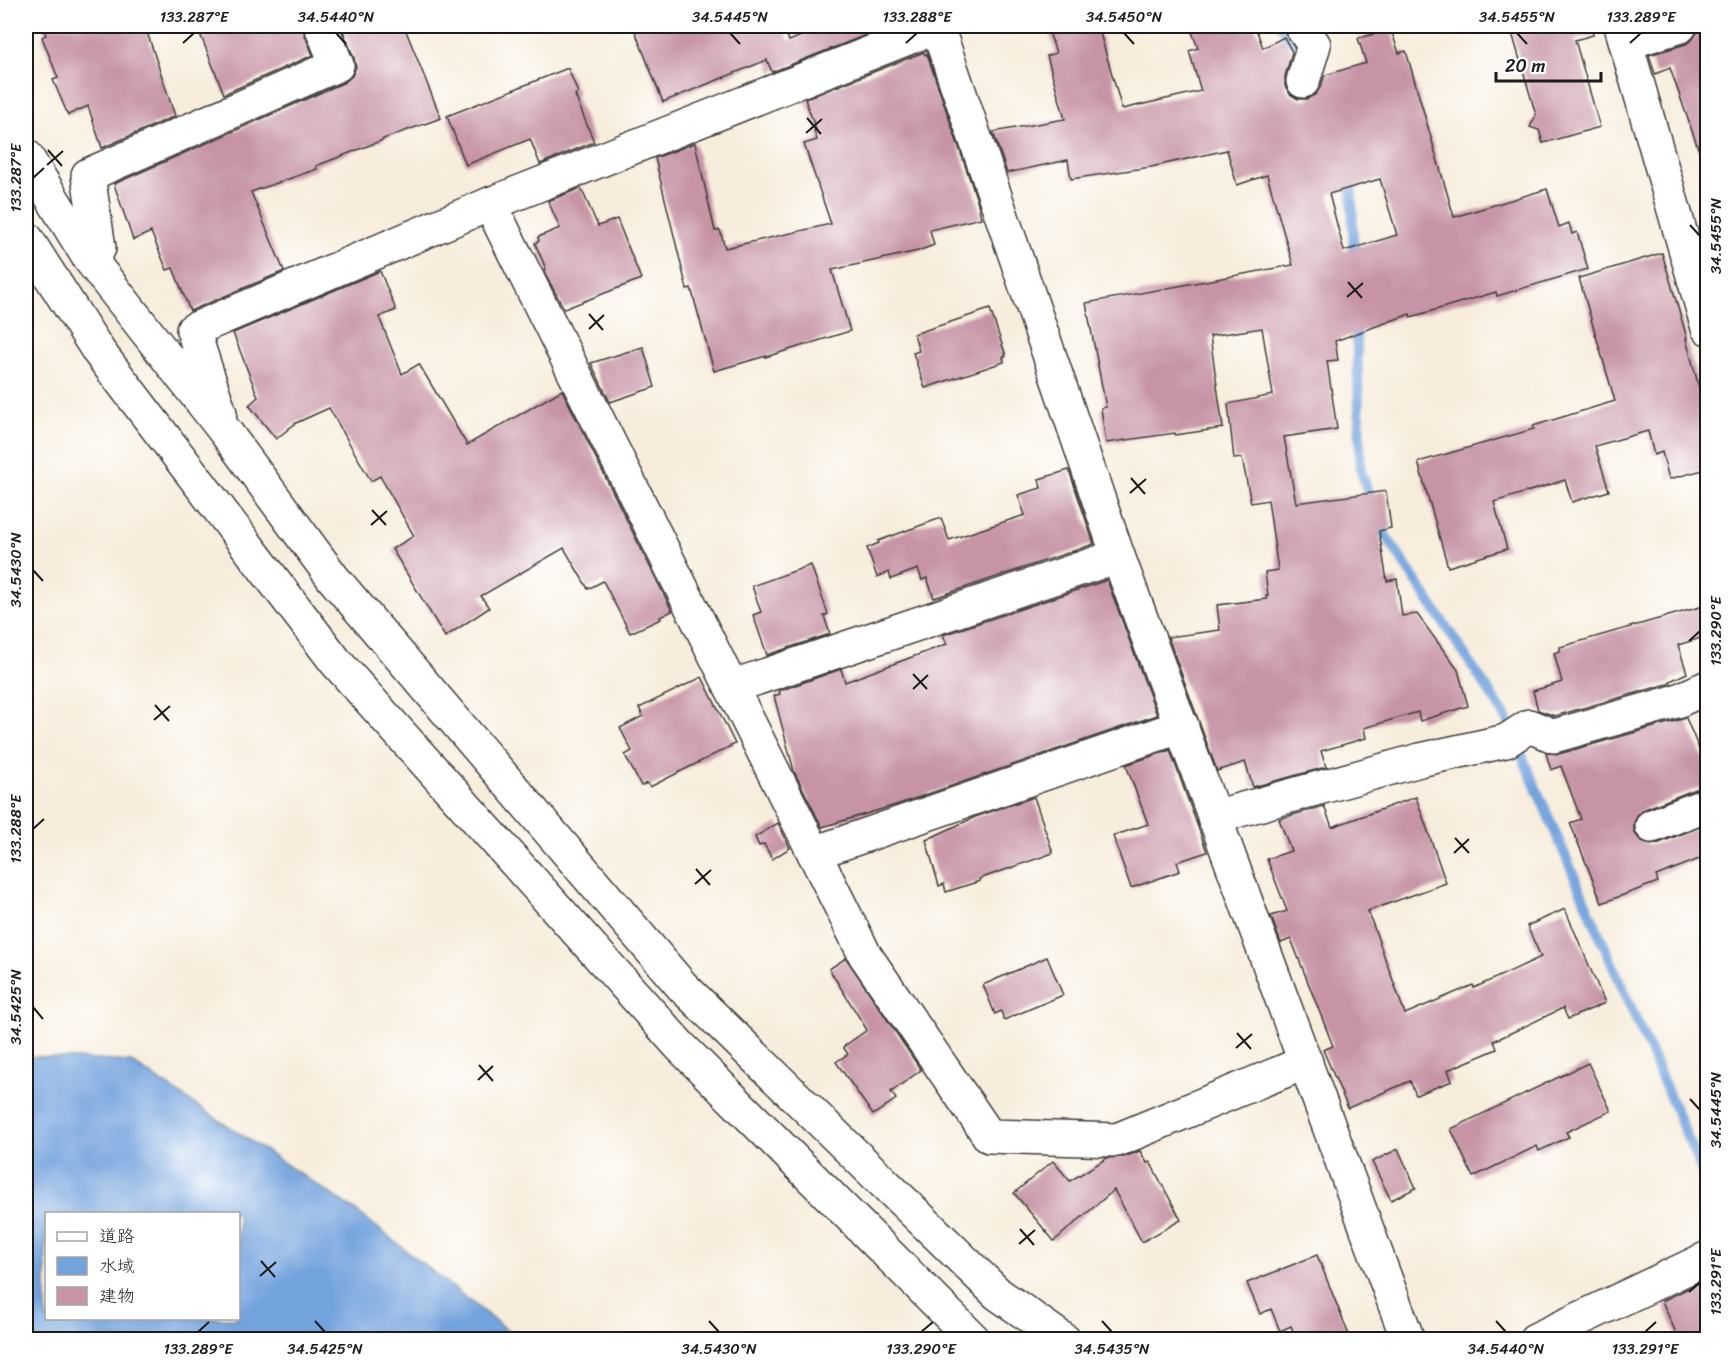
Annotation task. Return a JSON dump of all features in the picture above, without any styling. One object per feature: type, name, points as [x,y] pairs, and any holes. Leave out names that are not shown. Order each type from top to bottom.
[{"type":"street","points":[[89,258],[99,248],[88,176],[337,65],[321,26]]},
{"type":"street","points":[[1680,26],[1624,34],[1707,327]]},
{"type":"street","points":[[227,434],[194,330],[490,204],[932,27],[942,41],[1118,556],[1408,1340]]},
{"type":"street","points":[[1303,81],[1307,35]]},
{"type":"street","points":[[26,156],[89,258],[227,434],[333,578],[682,986],[998,1294],[1064,1340]]},
{"type":"street","points":[[490,204],[865,955],[989,1136],[1117,1140],[1306,1062]]},
{"type":"street","points":[[26,237],[99,352],[336,662],[679,1045],[974,1340]]},
{"type":"street","points":[[732,687],[1118,556]]},
{"type":"street","points":[[1214,817],[1518,733],[1554,736],[1677,701],[1707,687]]},
{"type":"street","points":[[814,853],[1182,726]]},
{"type":"street","points":[[1652,826],[1707,804]]},
{"type":"street","points":[[1535,1340],[1707,1258]]},
{"type":"water","points":[[26,1056],[131,1062],[355,1210],[518,1339],[26,1339]]},
{"type":"building","points":[[42,26],[145,26],[175,116],[102,148],[88,106],[68,115],[53,80],[58,78],[42,37],[46,35]]},
{"type":"building","points":[[197,26],[303,26],[313,55],[224,94]]},
{"type":"building","points":[[341,26],[404,26],[441,118],[316,166],[317,169],[251,192],[284,271],[190,311],[173,268],[167,270],[151,232],[133,240],[114,184],[345,82],[352,76],[356,67]]},
{"type":"building","points":[[633,26],[783,26],[789,41],[825,26],[874,26],[876,31],[772,72],[767,60],[663,102]]},
{"type":"building","points":[[1047,26],[1098,26],[1122,109],[1201,91],[1189,51],[1198,48],[1190,26],[1255,26],[1263,48],[1284,37],[1292,52],[1285,76],[1285,86],[1290,94],[1298,99],[1307,99],[1316,94],[1325,75],[1366,63],[1358,38],[1391,30],[1399,53],[1406,51],[1454,217],[1547,189],[1559,227],[1569,223],[1572,234],[1577,232],[1588,269],[1497,296],[1496,292],[1411,317],[1410,314],[1335,341],[1338,360],[1327,361],[1337,429],[1284,437],[1296,503],[1386,491],[1391,528],[1379,531],[1387,581],[1397,579],[1402,616],[1417,614],[1458,670],[1468,706],[1420,721],[1418,712],[1364,728],[1366,738],[1321,751],[1326,767],[1253,787],[1245,762],[1217,771],[1168,637],[1220,630],[1217,605],[1267,599],[1265,572],[1278,570],[1268,500],[1251,503],[1242,458],[1234,459],[1228,404],[1273,395],[1262,328],[1210,336],[1223,428],[1106,443],[1101,408],[1106,407],[1086,303],[1293,265],[1267,175],[1237,185],[1227,150],[1151,167],[1071,179],[1068,160],[1007,173],[993,132],[1065,119],[1047,56],[1056,53]],"holes":[[[1380,179],[1397,235],[1344,251],[1329,194]]]},
{"type":"building","points":[[1510,26],[1592,26],[1593,35],[1575,40],[1600,127],[1543,143],[1539,130],[1530,127],[1536,115]]},
{"type":"building","points":[[1707,28],[1707,161],[1703,162],[1670,68],[1655,74],[1649,55],[1686,44],[1698,31]]},
{"type":"building","points":[[924,52],[925,55],[927,54],[978,203],[981,218],[930,230],[934,245],[918,251],[832,270],[850,331],[714,371],[691,288],[687,289],[655,158],[695,143],[715,231],[720,230],[725,248],[831,224],[804,144],[817,140],[814,131],[816,130],[805,99]]},
{"type":"building","points":[[568,68],[578,93],[575,95],[594,142],[540,164],[530,139],[466,165],[447,116]]},
{"type":"building","points":[[581,188],[598,226],[617,219],[641,279],[564,309],[545,273],[546,269],[535,243],[539,241],[538,237],[560,228],[548,201]]},
{"type":"building","points":[[1662,253],[1707,417],[1707,469],[1669,479],[1662,452],[1654,455],[1648,431],[1595,446],[1609,491],[1572,502],[1565,480],[1494,502],[1507,549],[1448,567],[1418,462],[1534,429],[1533,426],[1615,401],[1579,278]]},
{"type":"building","points":[[380,271],[396,310],[379,317],[402,374],[419,364],[467,445],[562,390],[672,611],[660,617],[661,619],[630,633],[603,581],[588,589],[564,548],[481,596],[489,608],[445,637],[392,549],[414,536],[380,476],[371,481],[329,408],[296,423],[276,439],[249,405],[258,397],[233,333]]},
{"type":"building","points":[[990,309],[1006,356],[1003,357],[1004,362],[925,388],[913,353],[919,351],[914,334]]},
{"type":"building","points":[[643,347],[655,387],[610,402],[591,363]]},
{"type":"building","points":[[1069,470],[1094,544],[934,598],[927,578],[922,580],[918,569],[891,579],[889,572],[877,577],[867,548],[879,543],[878,541],[941,518],[949,540],[1025,515],[1018,495],[1041,488],[1039,479]]},
{"type":"building","points":[[811,565],[828,614],[824,616],[830,634],[767,655],[753,615],[761,612],[752,586]]},
{"type":"building","points":[[1107,580],[1157,715],[899,804],[822,827],[794,771],[774,696],[780,694],[779,691],[841,669],[845,682],[947,644],[943,635]]},
{"type":"building","points":[[1707,605],[1707,636],[1678,645],[1687,673],[1670,681],[1671,683],[1555,716],[1538,710],[1533,691],[1562,682],[1554,653],[1560,651],[1560,647]]},
{"type":"building","points":[[702,677],[735,744],[650,787],[647,783],[641,786],[625,755],[632,751],[620,728],[643,716],[639,708]]},
{"type":"building","points":[[1686,718],[1707,768],[1707,786],[1645,809],[1638,814],[1634,823],[1634,832],[1640,840],[1650,845],[1707,824],[1707,856],[1656,876],[1658,882],[1602,903],[1570,823],[1581,819],[1561,766],[1551,770],[1546,753],[1559,754]]},
{"type":"building","points":[[1170,750],[1207,852],[1177,862],[1180,871],[1131,888],[1113,836],[1148,824],[1126,765]]},
{"type":"building","points":[[1034,797],[1053,853],[946,892],[944,884],[939,886],[926,840],[975,817]]},
{"type":"building","points":[[1416,797],[1446,883],[1368,911],[1405,1014],[1473,985],[1474,988],[1541,957],[1527,926],[1565,909],[1605,1003],[1568,1019],[1563,1008],[1494,1041],[1497,1049],[1448,1070],[1452,1081],[1416,1095],[1410,1081],[1348,1108],[1323,1050],[1333,1046],[1291,939],[1281,943],[1271,916],[1287,911],[1267,859],[1291,851],[1279,819],[1324,806],[1332,827]]},
{"type":"building","points":[[778,823],[790,848],[772,859],[764,844],[759,846],[755,837]]},
{"type":"building","points":[[1047,957],[1063,995],[1004,1020],[1001,1011],[995,1014],[983,985]]},
{"type":"building","points":[[846,958],[921,1070],[891,1092],[896,1099],[873,1115],[836,1062],[848,1054],[843,1047],[867,1030],[829,969]]},
{"type":"building","points":[[1588,1063],[1611,1111],[1566,1132],[1569,1137],[1539,1151],[1537,1146],[1473,1177],[1451,1129]]},
{"type":"building","points":[[1398,1149],[1416,1188],[1391,1200],[1372,1162]]},
{"type":"building","points":[[1140,1151],[1147,1163],[1150,1162],[1181,1220],[1142,1242],[1114,1190],[1054,1241],[1014,1193],[1053,1161],[1070,1181],[1107,1158],[1124,1157]]},
{"type":"building","points":[[1317,1255],[1351,1340],[1297,1340],[1291,1326],[1280,1331],[1271,1309],[1260,1314],[1247,1283]]},
{"type":"building","points":[[1707,1279],[1707,1340],[1679,1340],[1662,1301]]},
{"type":"waterway","points":[[1281,26],[1294,42]]},
{"type":"waterway","points":[[1351,173],[1354,262]]},
{"type":"waterway","points":[[1356,320],[1361,471],[1378,524],[1504,714],[1708,1185]]}]
